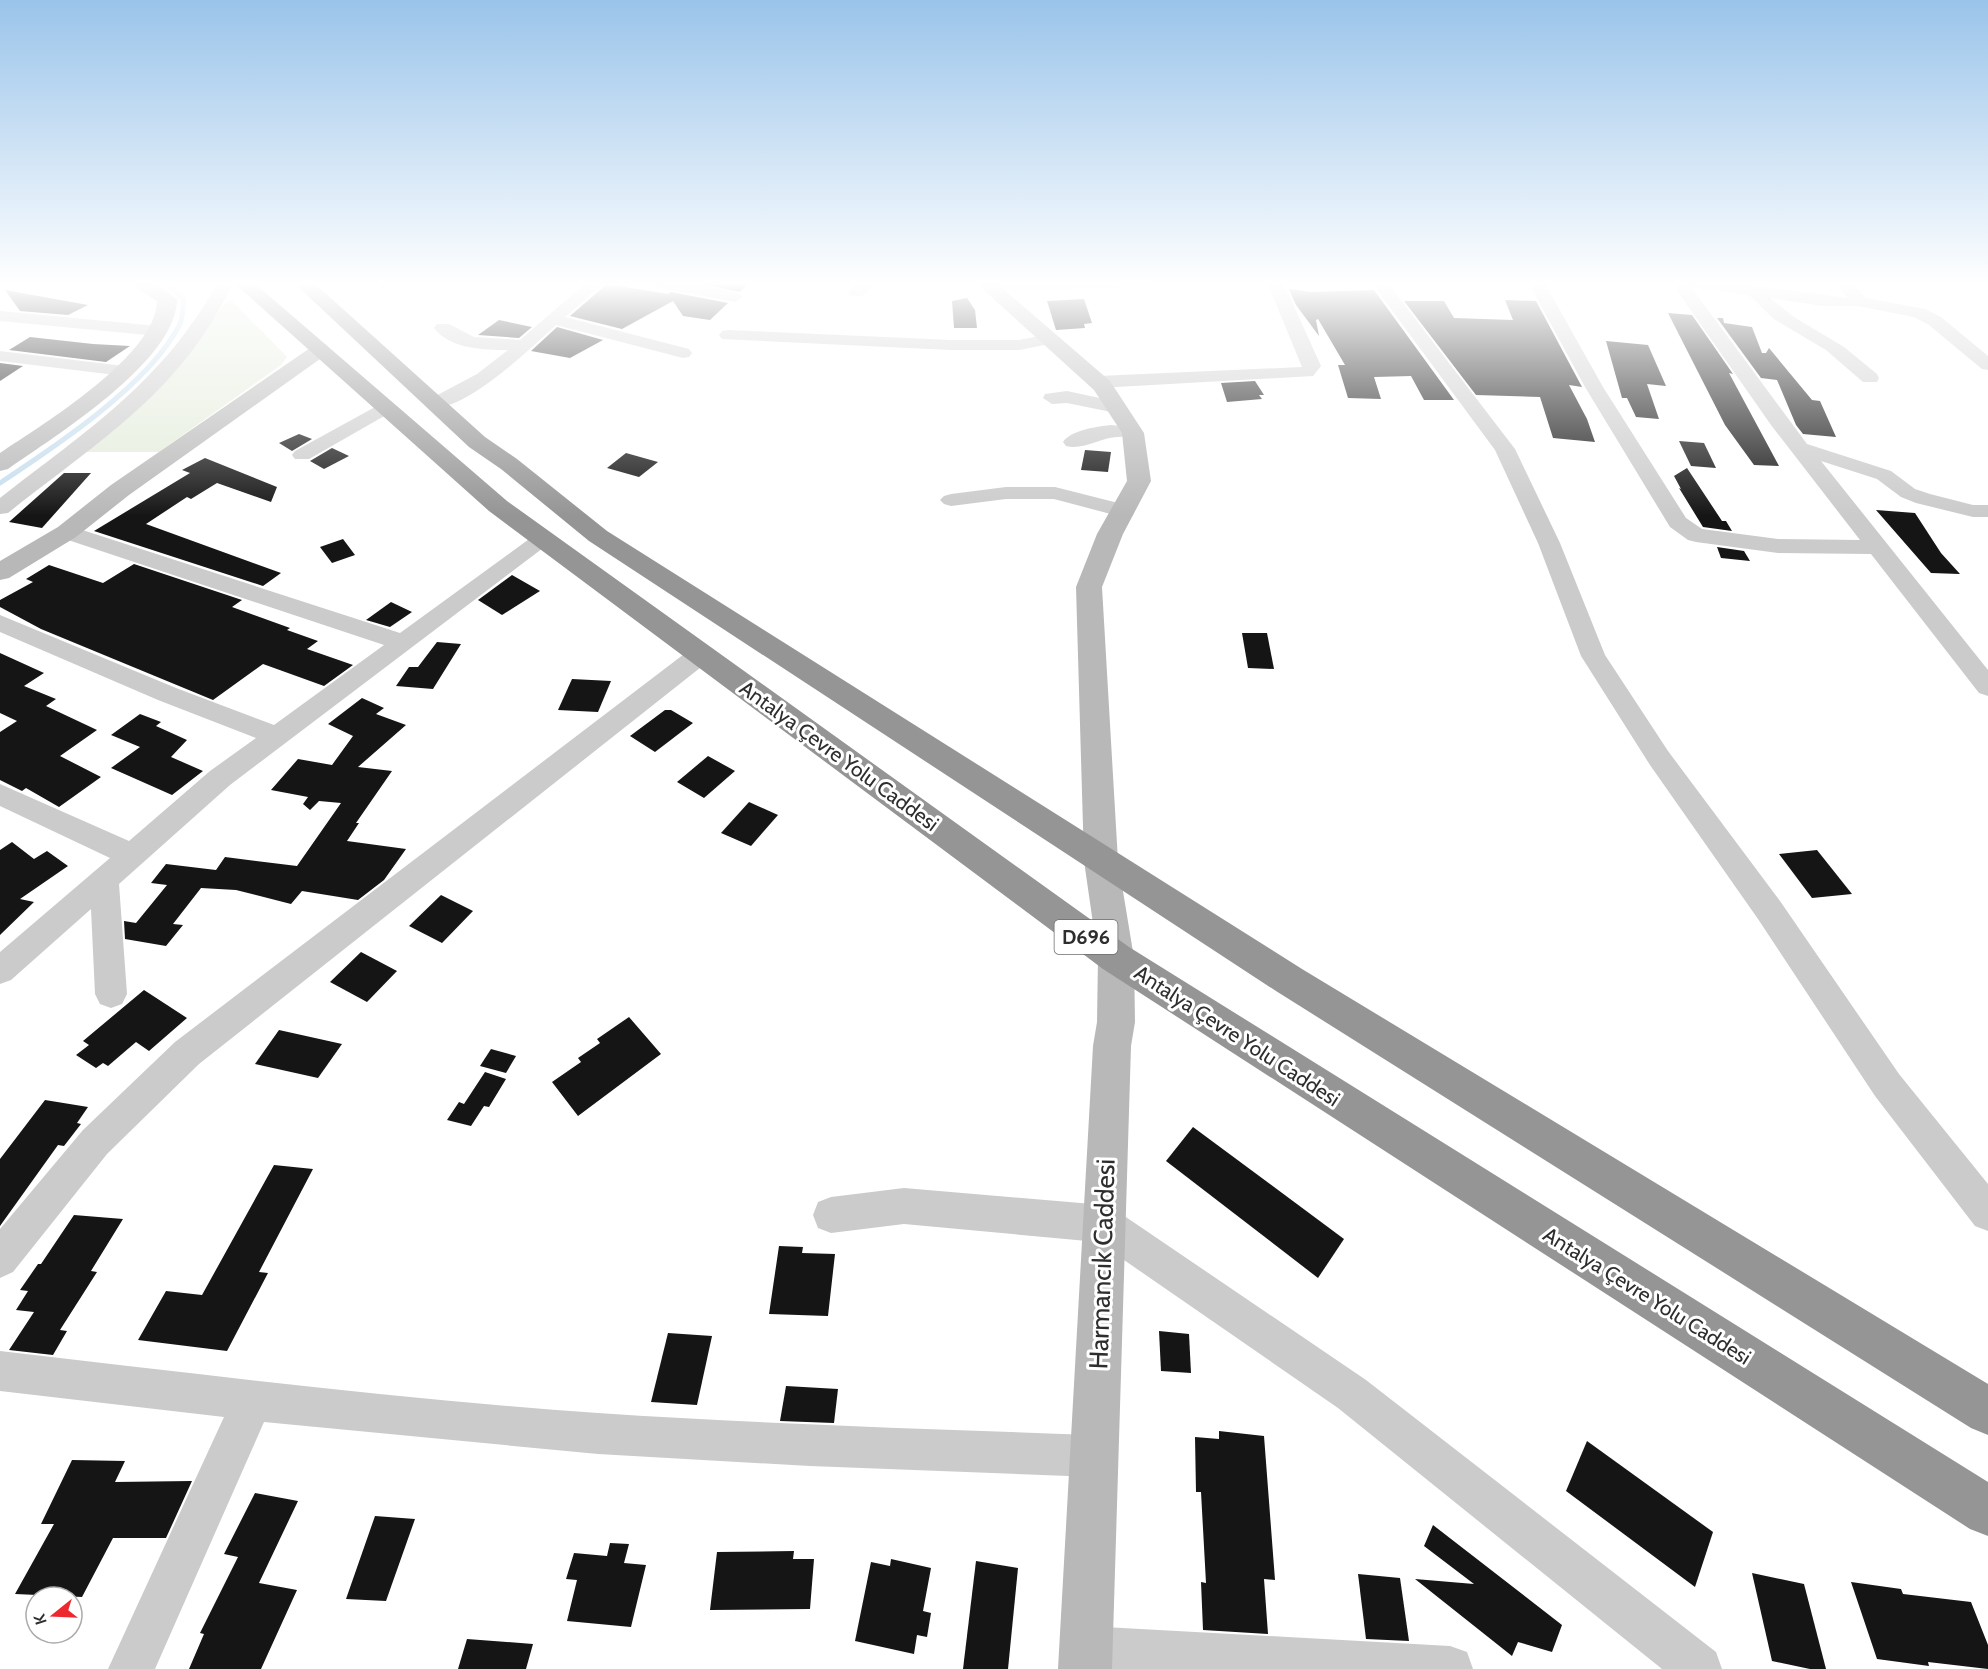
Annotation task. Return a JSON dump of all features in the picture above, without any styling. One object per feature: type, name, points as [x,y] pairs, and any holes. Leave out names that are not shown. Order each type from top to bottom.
[{"type":"highway","name":"Antalya Çevre Yolu Caddesi","points":[[331,360],[498,506],[1116,958],[1988,1511]]},
{"type":"highway","points":[[388,360],[477,442],[509,464],[598,536],[1315,997],[1988,1411]]},
{"type":"street","points":[[32,360],[123,371]]},
{"type":"street","points":[[2,462],[123,371],[133,360]]},
{"type":"street","points":[[0,508],[138,401],[178,360]]},
{"type":"street","points":[[0,572],[67,532],[120,490],[306,360]]},
{"type":"street","points":[[437,404],[467,391],[508,360]]},
{"type":"street","points":[[1073,360],[1098,382],[1133,433]]},
{"type":"street","points":[[1098,382],[1307,372],[1312,366],[1309,360]]},
{"type":"street","points":[[1438,360],[1505,449],[1548,543],[1593,656],[1659,758],[1769,910],[1887,1085],[1988,1213]]},
{"type":"street","points":[[1579,360],[1678,522],[1696,535],[1767,545],[1878,547]]},
{"type":"street","points":[[1735,360],[1799,448],[1983,676]]},
{"type":"street","points":[[1848,360],[1870,378]]},
{"type":"street","points":[[1052,398],[1067,397],[1095,405],[1116,407]]},
{"type":"street","points":[[302,455],[386,407]]},
{"type":"street","points":[[1073,442],[1100,431],[1119,430],[1133,433]]},
{"type":"street","name":"Harmancık Caddesi","points":[[1086,1659],[1112,1046],[1116,1022],[1116,958],[1101,861],[1089,587],[1110,534],[1139,481],[1133,433]]},
{"type":"street","points":[[1799,448],[1884,476],[1908,493],[1923,499],[1973,511],[1988,512]]},
{"type":"street","points":[[951,500],[1006,493],[1055,493],[1122,511]]},
{"type":"street","points":[[67,532],[404,643]]},
{"type":"street","points":[[0,971],[220,778],[544,539]]},
{"type":"street","points":[[0,623],[167,694],[278,736]]},
{"type":"street","points":[[0,1259],[94,1142],[187,1053],[701,654]]},
{"type":"street","points":[[0,794],[131,855]]},
{"type":"street","points":[[104,878],[111,994]]},
{"type":"street","points":[[831,1215],[904,1206],[1104,1224],[1352,1394],[1699,1669]]},
{"type":"street","points":[[0,1371],[528,1428],[846,1446],[1094,1456]]},
{"type":"street","points":[[131,1669],[253,1400]]},
{"type":"street","points":[[1086,1659],[1450,1669]]},
{"type":"green space","points":[[175,360],[285,360],[281,365],[159,452],[74,452]]},
{"type":"building","points":[[1342,360],[1425,360],[1454,400],[1424,400],[1411,376],[1374,377],[1381,399],[1348,398],[1338,365],[1345,365]]},
{"type":"building","points":[[1449,360],[1567,360],[1582,387],[1569,385],[1587,419],[1595,442],[1553,438],[1540,397],[1476,395]]},
{"type":"building","points":[[1611,360],[1655,360],[1666,386],[1647,384],[1659,419],[1636,417],[1627,398],[1622,398]]},
{"type":"building","points":[[1692,360],[1723,360],[1733,374],[1729,373],[1779,466],[1754,465],[1725,425]]},
{"type":"building","points":[[1748,360],[1779,360],[1812,400],[1820,401],[1836,437],[1803,434],[1796,425],[1777,380],[1761,378]]},
{"type":"building","points":[[0,363],[23,366],[0,381]]},
{"type":"building","points":[[1255,381],[1264,395],[1259,395],[1262,399],[1227,402],[1221,383]]},
{"type":"building","points":[[299,434],[312,439],[292,451],[279,443]]},
{"type":"building","points":[[1679,441],[1704,443],[1716,468],[1691,466]]},
{"type":"building","points":[[332,448],[349,456],[324,469],[310,461]]},
{"type":"building","points":[[1085,450],[1111,452],[1108,472],[1081,470]]},
{"type":"building","points":[[626,453],[658,462],[639,477],[607,468]]},
{"type":"building","points":[[205,458],[277,487],[271,502],[217,483],[191,499],[187,497],[146,524],[281,573],[263,586],[94,531],[190,473],[182,470]]},
{"type":"building","points":[[1687,468],[1722,521],[1726,521],[1732,531],[1703,527],[1674,476]]},
{"type":"building","points":[[64,473],[91,473],[42,528],[9,522]]},
{"type":"building","points":[[1876,510],[1915,513],[1941,553],[1960,574],[1931,573]]},
{"type":"building","points":[[343,539],[355,555],[332,563],[320,547]]},
{"type":"building","points":[[1717,547],[1744,551],[1750,561],[1721,558]]},
{"type":"building","points":[[134,564],[242,600],[232,607],[318,641],[307,649],[353,665],[324,686],[263,664],[213,700],[41,629],[0,607],[0,600],[33,582],[26,579],[49,565],[103,583]]},
{"type":"building","points":[[512,575],[540,591],[502,615],[478,600]]},
{"type":"building","points":[[391,602],[412,612],[390,627],[366,620]]},
{"type":"building","points":[[1242,633],[1267,633],[1274,669],[1248,668]]},
{"type":"building","points":[[437,642],[461,644],[433,689],[396,686],[409,667],[418,667]]},
{"type":"building","points":[[0,653],[44,673],[24,686],[56,699],[46,706],[97,730],[60,756],[101,777],[59,807],[26,788],[22,791],[0,780],[0,732],[17,721],[0,713]]},
{"type":"building","points":[[572,679],[611,681],[598,712],[558,710]]},
{"type":"building","points":[[362,698],[384,708],[376,714],[406,725],[358,767],[392,771],[356,823],[359,823],[347,841],[406,849],[384,880],[358,900],[302,891],[291,904],[236,890],[201,888],[173,924],[183,925],[166,946],[125,939],[124,921],[136,923],[167,885],[151,883],[166,864],[216,870],[225,857],[297,866],[341,803],[319,801],[310,810],[303,804],[308,797],[271,790],[298,759],[332,765],[353,736],[328,724]]},
{"type":"building","points":[[665,710],[671,710],[693,723],[655,752],[630,736]]},
{"type":"building","points":[[140,714],[161,722],[156,726],[187,740],[171,757],[203,771],[172,795],[111,768],[140,747],[111,735]]},
{"type":"building","points":[[708,756],[735,771],[704,798],[677,782]]},
{"type":"building","points":[[749,802],[778,815],[751,846],[721,833]]},
{"type":"building","points":[[12,842],[34,859],[47,851],[68,866],[20,899],[34,902],[0,935],[0,850]]},
{"type":"building","points":[[1817,850],[1852,894],[1812,898],[1779,854]]},
{"type":"building","points":[[441,895],[473,911],[442,943],[409,926]]},
{"type":"building","points":[[361,952],[397,971],[367,1002],[330,982]]},
{"type":"building","points":[[144,990],[187,1018],[149,1051],[136,1042],[108,1066],[103,1063],[96,1068],[76,1055],[89,1045],[83,1041]]},
{"type":"building","points":[[629,1017],[661,1054],[578,1116],[552,1082],[581,1062],[578,1058],[600,1043],[597,1039]]},
{"type":"building","points":[[279,1030],[342,1044],[318,1078],[255,1064]]},
{"type":"building","points":[[491,1049],[516,1056],[506,1073],[480,1066]]},
{"type":"building","points":[[485,1072],[506,1079],[489,1107],[484,1106],[471,1126],[447,1120],[459,1102],[464,1104]]},
{"type":"building","points":[[45,1100],[88,1107],[77,1123],[81,1124],[64,1146],[58,1145],[0,1226],[0,1159]]},
{"type":"building","points":[[1193,1127],[1344,1239],[1318,1278],[1166,1161]]},
{"type":"building","points":[[274,1165],[313,1169],[259,1272],[268,1273],[227,1351],[138,1340],[166,1291],[202,1295]]},
{"type":"building","points":[[74,1215],[123,1219],[91,1271],[97,1272],[60,1330],[67,1331],[53,1355],[9,1350],[34,1312],[16,1310],[28,1291],[20,1290],[38,1264],[41,1264]]},
{"type":"building","points":[[779,1246],[803,1247],[802,1253],[835,1254],[828,1316],[769,1314]]},
{"type":"building","points":[[1159,1331],[1189,1334],[1191,1373],[1161,1371]]},
{"type":"building","points":[[668,1333],[712,1336],[697,1405],[651,1402]]},
{"type":"building","points":[[786,1386],[838,1389],[834,1423],[780,1421]]},
{"type":"building","points":[[1219,1431],[1264,1436],[1275,1580],[1264,1579],[1268,1634],[1203,1630],[1201,1582],[1206,1583],[1201,1492],[1196,1492],[1195,1437],[1219,1439]]},
{"type":"building","points":[[1587,1441],[1713,1532],[1695,1587],[1566,1491]]},
{"type":"building","points":[[72,1460],[125,1461],[115,1482],[192,1481],[166,1538],[113,1538],[84,1593],[84,1585],[24,1585],[24,1594],[15,1594],[54,1524],[41,1524]]},
{"type":"building","points":[[255,1493],[298,1501],[259,1583],[297,1590],[261,1669],[189,1669],[204,1634],[200,1633],[238,1557],[224,1554]]},
{"type":"building","points":[[375,1516],[415,1519],[386,1601],[346,1599]]},
{"type":"building","points":[[1433,1525],[1562,1625],[1552,1652],[1518,1642],[1512,1656],[1415,1579],[1474,1584],[1424,1546]]},
{"type":"building","points":[[610,1543],[629,1544],[624,1563],[646,1565],[631,1627],[567,1621],[577,1580],[566,1579],[574,1553],[607,1556]]},
{"type":"building","points":[[794,1551],[793,1559],[814,1559],[810,1609],[710,1610],[717,1552]]},
{"type":"building","points":[[891,1559],[931,1568],[923,1611],[931,1613],[927,1637],[917,1635],[914,1654],[855,1641],[871,1562],[890,1566]]},
{"type":"building","points":[[976,1561],[1018,1568],[1008,1669],[963,1669]]},
{"type":"building","points":[[1752,1573],[1804,1584],[1826,1669],[1810,1669],[1772,1661]]},
{"type":"building","points":[[1358,1574],[1400,1578],[1409,1641],[1366,1639]]},
{"type":"building","points":[[1851,1582],[1901,1589],[1903,1594],[1971,1602],[1988,1645],[1988,1669],[1928,1662],[1929,1666],[1877,1659]]},
{"type":"building","points":[[467,1639],[533,1644],[526,1669],[458,1669]]},
{"type":"waterway","points":[[0,483],[99,413],[124,392],[155,360]]}]
